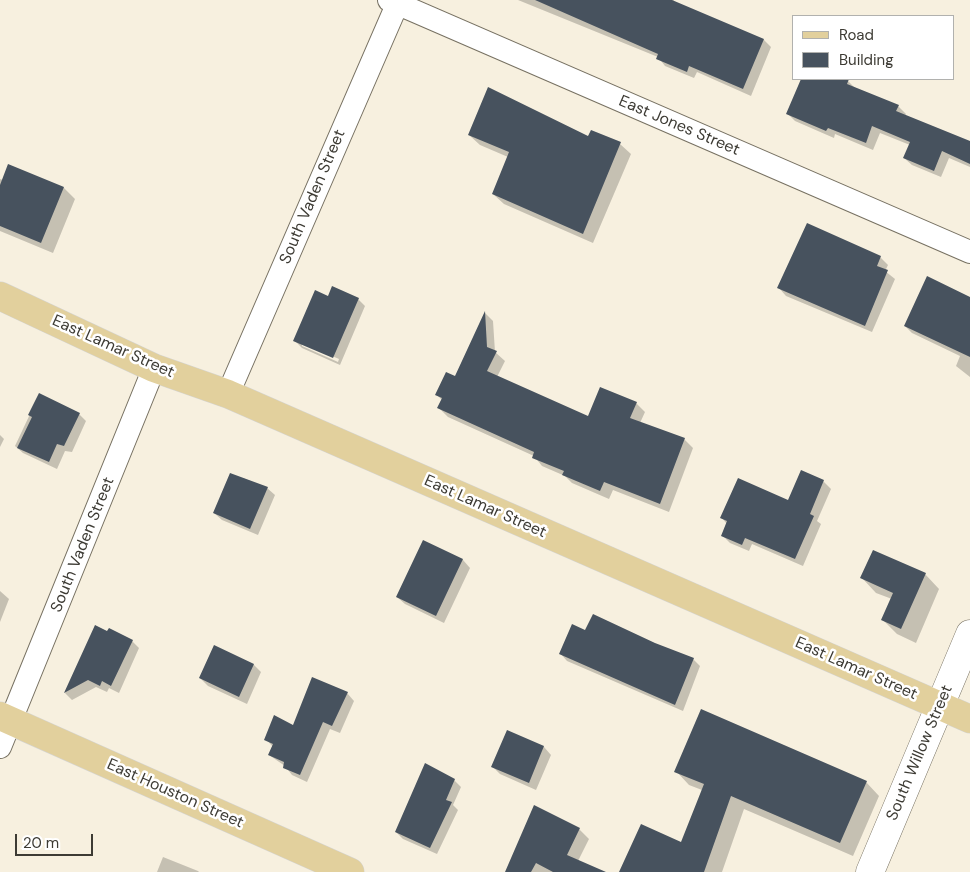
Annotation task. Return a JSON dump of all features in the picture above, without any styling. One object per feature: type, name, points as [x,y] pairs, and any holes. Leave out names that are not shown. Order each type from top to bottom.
[{"type":"main road","name":"East Lamar Street","points":[[0,296],[154,368],[228,394],[970,719]]},
{"type":"main road","name":"East Houston Street","points":[[6,719],[350,872]]},
{"type":"street","name":"East Jones Street","points":[[395,1],[970,252]]},
{"type":"street","name":"South Vaden Street","points":[[228,394],[395,1]]},
{"type":"street","name":"South Vaden Street","points":[[0,747],[6,719],[154,368]]},
{"type":"street","name":"South Willow Street","points":[[870,872],[970,634]]},
{"type":"building","points":[[535,0],[672,0],[764,39],[743,89],[689,66],[687,72],[656,59],[658,54]]},
{"type":"building","points":[[801,80],[849,80],[847,84],[899,105],[896,111],[970,141],[970,164],[942,151],[934,171],[903,158],[910,142],[872,126],[866,143],[828,128],[826,131],[786,114]]},
{"type":"building","points":[[488,87],[588,136],[591,130],[621,142],[583,234],[492,194],[509,152],[468,135]]},
{"type":"building","points":[[8,164],[64,187],[41,243],[0,226],[0,185]]},
{"type":"building","points":[[807,223],[881,256],[877,266],[888,270],[865,326],[777,288]]},
{"type":"building","points":[[927,276],[970,297],[970,357],[904,326]]},
{"type":"building","points":[[332,286],[359,298],[333,358],[293,341],[315,290],[328,296]]},
{"type":"building","points":[[485,311],[487,347],[497,351],[487,371],[588,416],[600,387],[637,402],[630,418],[685,438],[660,504],[604,482],[600,491],[562,475],[564,471],[532,458],[534,452],[437,408],[442,398],[435,395],[446,372],[455,376]]},
{"type":"building","points":[[39,393],[80,413],[64,446],[57,444],[49,462],[17,448],[32,417],[28,415]]},
{"type":"building","points":[[801,470],[824,480],[810,514],[814,516],[795,559],[745,538],[742,545],[721,536],[727,521],[720,518],[738,478],[788,500]]},
{"type":"building","points":[[230,473],[268,487],[250,529],[213,513]]},
{"type":"building","points":[[423,540],[463,559],[436,616],[396,597]]},
{"type":"building","points":[[873,550],[926,573],[901,629],[881,620],[893,593],[860,578]]},
{"type":"building","points":[[593,614],[655,643],[694,658],[675,705],[559,654],[572,624],[585,630]]},
{"type":"building","points":[[95,625],[107,631],[109,628],[133,640],[111,686],[102,681],[100,686],[88,680],[64,693]]},
{"type":"building","points":[[214,645],[254,664],[239,697],[199,678]]},
{"type":"building","points":[[312,677],[348,692],[332,726],[323,722],[300,775],[283,768],[284,762],[268,755],[273,744],[264,740],[274,715],[293,725]]},
{"type":"building","points":[[701,709],[867,781],[840,843],[731,796],[704,872],[619,872],[641,824],[681,842],[704,784],[674,772]]},
{"type":"building","points":[[507,730],[544,746],[529,783],[491,767]]},
{"type":"building","points":[[425,763],[455,779],[446,800],[452,802],[430,848],[395,832]]},
{"type":"building","points":[[534,805],[580,828],[567,855],[606,872],[553,872],[536,863],[531,872],[505,872]]}]
